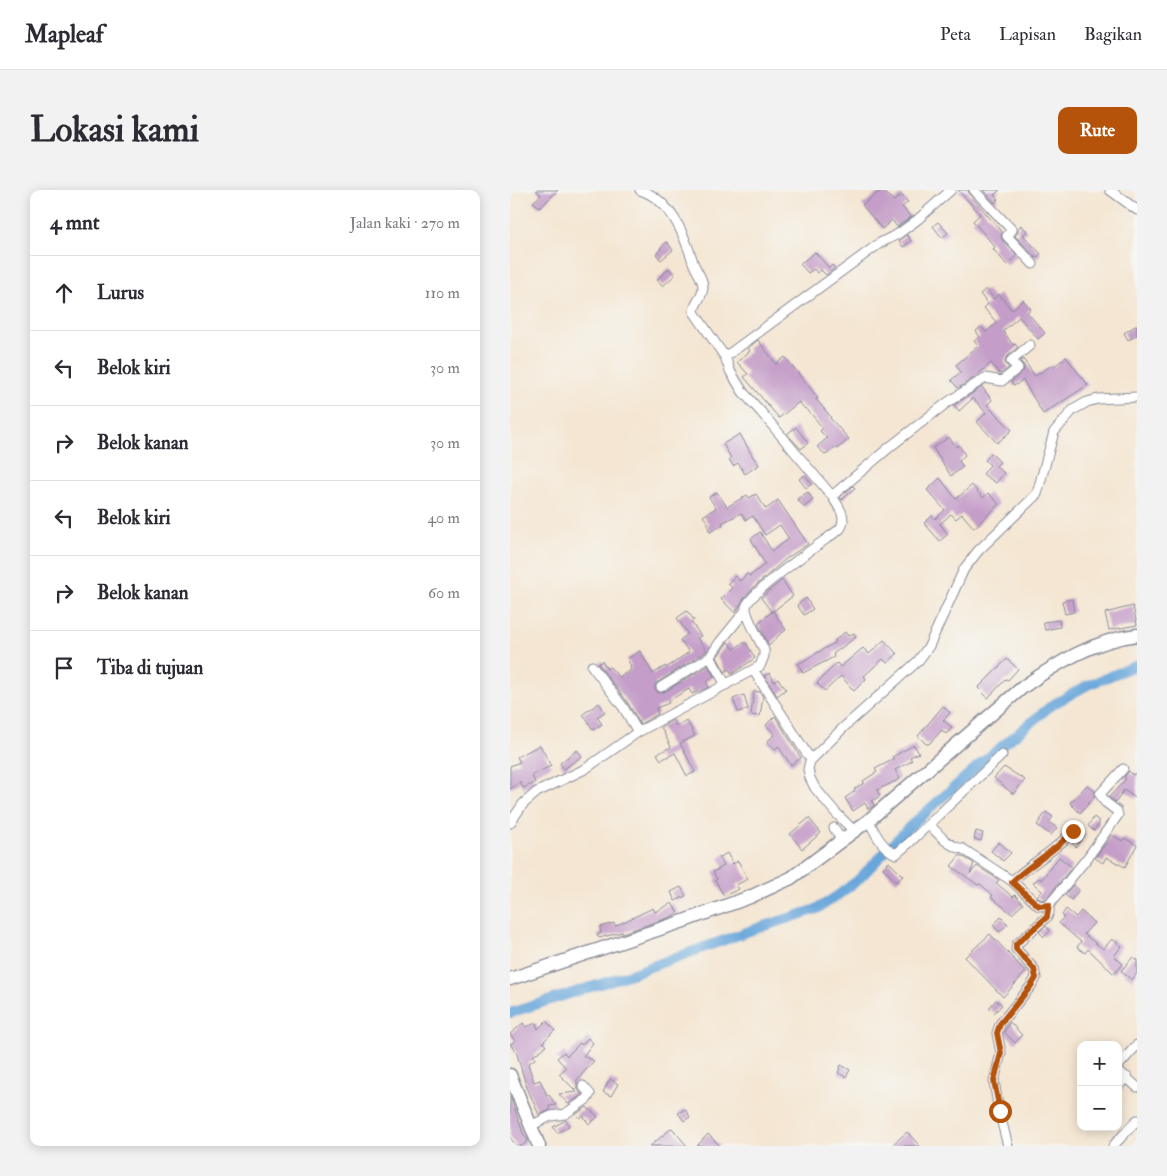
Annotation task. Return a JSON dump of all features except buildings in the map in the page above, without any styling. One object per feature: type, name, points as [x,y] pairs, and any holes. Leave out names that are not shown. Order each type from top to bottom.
[{"type":"street","points":[[640,190],[655,198],[676,221],[690,251],[703,287],[694,312],[724,357],[730,371],[743,392],[832,496],[844,521],[840,529],[750,599],[746,610],[710,657],[660,687]]},
{"type":"street","points":[[724,357],[880,243],[898,234],[951,190]]},
{"type":"street","points":[[974,190],[1012,230],[1007,236],[1033,264]]},
{"type":"street","points":[[1110,190],[1137,210]]},
{"type":"street","points":[[832,496],[891,446],[948,402],[985,378],[1002,381],[1018,368],[1011,361],[1030,345]]},
{"type":"street","points":[[854,831],[815,788],[808,769],[812,758],[918,660],[929,646],[964,569],[978,551],[1037,494],[1054,432],[1073,410],[1087,402],[1098,399],[1137,397]]},
{"type":"street","points":[[510,823],[524,804],[537,792],[585,768],[638,732],[754,670],[762,662],[764,650],[746,610]]},
{"type":"street","points":[[510,979],[672,926],[750,897],[791,878],[854,831],[871,825],[1023,687],[1047,670],[1098,644],[1137,635]]},
{"type":"street","points":[[710,657],[726,686]]},
{"type":"street","points":[[592,666],[623,707],[638,732]]},
{"type":"street","points":[[754,670],[806,754],[812,758]]},
{"type":"street","points":[[871,825],[889,851],[898,854],[1002,755]]},
{"type":"street","points":[[1008,1146],[994,1081],[1001,1053],[997,1033],[1000,1024],[1036,978],[1034,969],[1016,949],[1016,944],[1047,917],[1049,905],[1118,815],[1117,811],[1105,802],[1100,794],[1123,769]]},
{"type":"street","points":[[929,824],[939,836],[954,847],[963,849],[1012,882],[1039,906],[1049,905]]},
{"type":"street","points":[[834,828],[842,840]]},
{"type":"street","points":[[1012,882],[1030,865],[1057,848],[1073,831]]},
{"type":"street","points":[[1122,1062],[1137,1045]]},
{"type":"street","points":[[1122,1073],[1137,1087]]},
{"type":"street","points":[[510,1075],[540,1146]]},
{"type":"street","points":[[1122,1082],[1127,1077]]},
{"type":"street","points":[[530,1126],[551,1116],[565,1114],[587,1099],[590,1094],[583,1086]]},
{"type":"street","points":[[1113,1146],[1137,1120]]},
{"type":"waterway","points":[[510,1013],[625,976],[752,930],[817,909],[858,880],[909,827],[979,765],[1052,705],[1086,686],[1137,665]]},
{"type":"route","points":[[1000,1111],[994,1081],[1001,1053],[997,1033],[1000,1024],[1036,978],[1034,969],[1016,949],[1016,944],[1047,917],[1049,912],[1049,905],[1039,906],[1012,882],[1030,865],[1057,848],[1073,831]]}]
